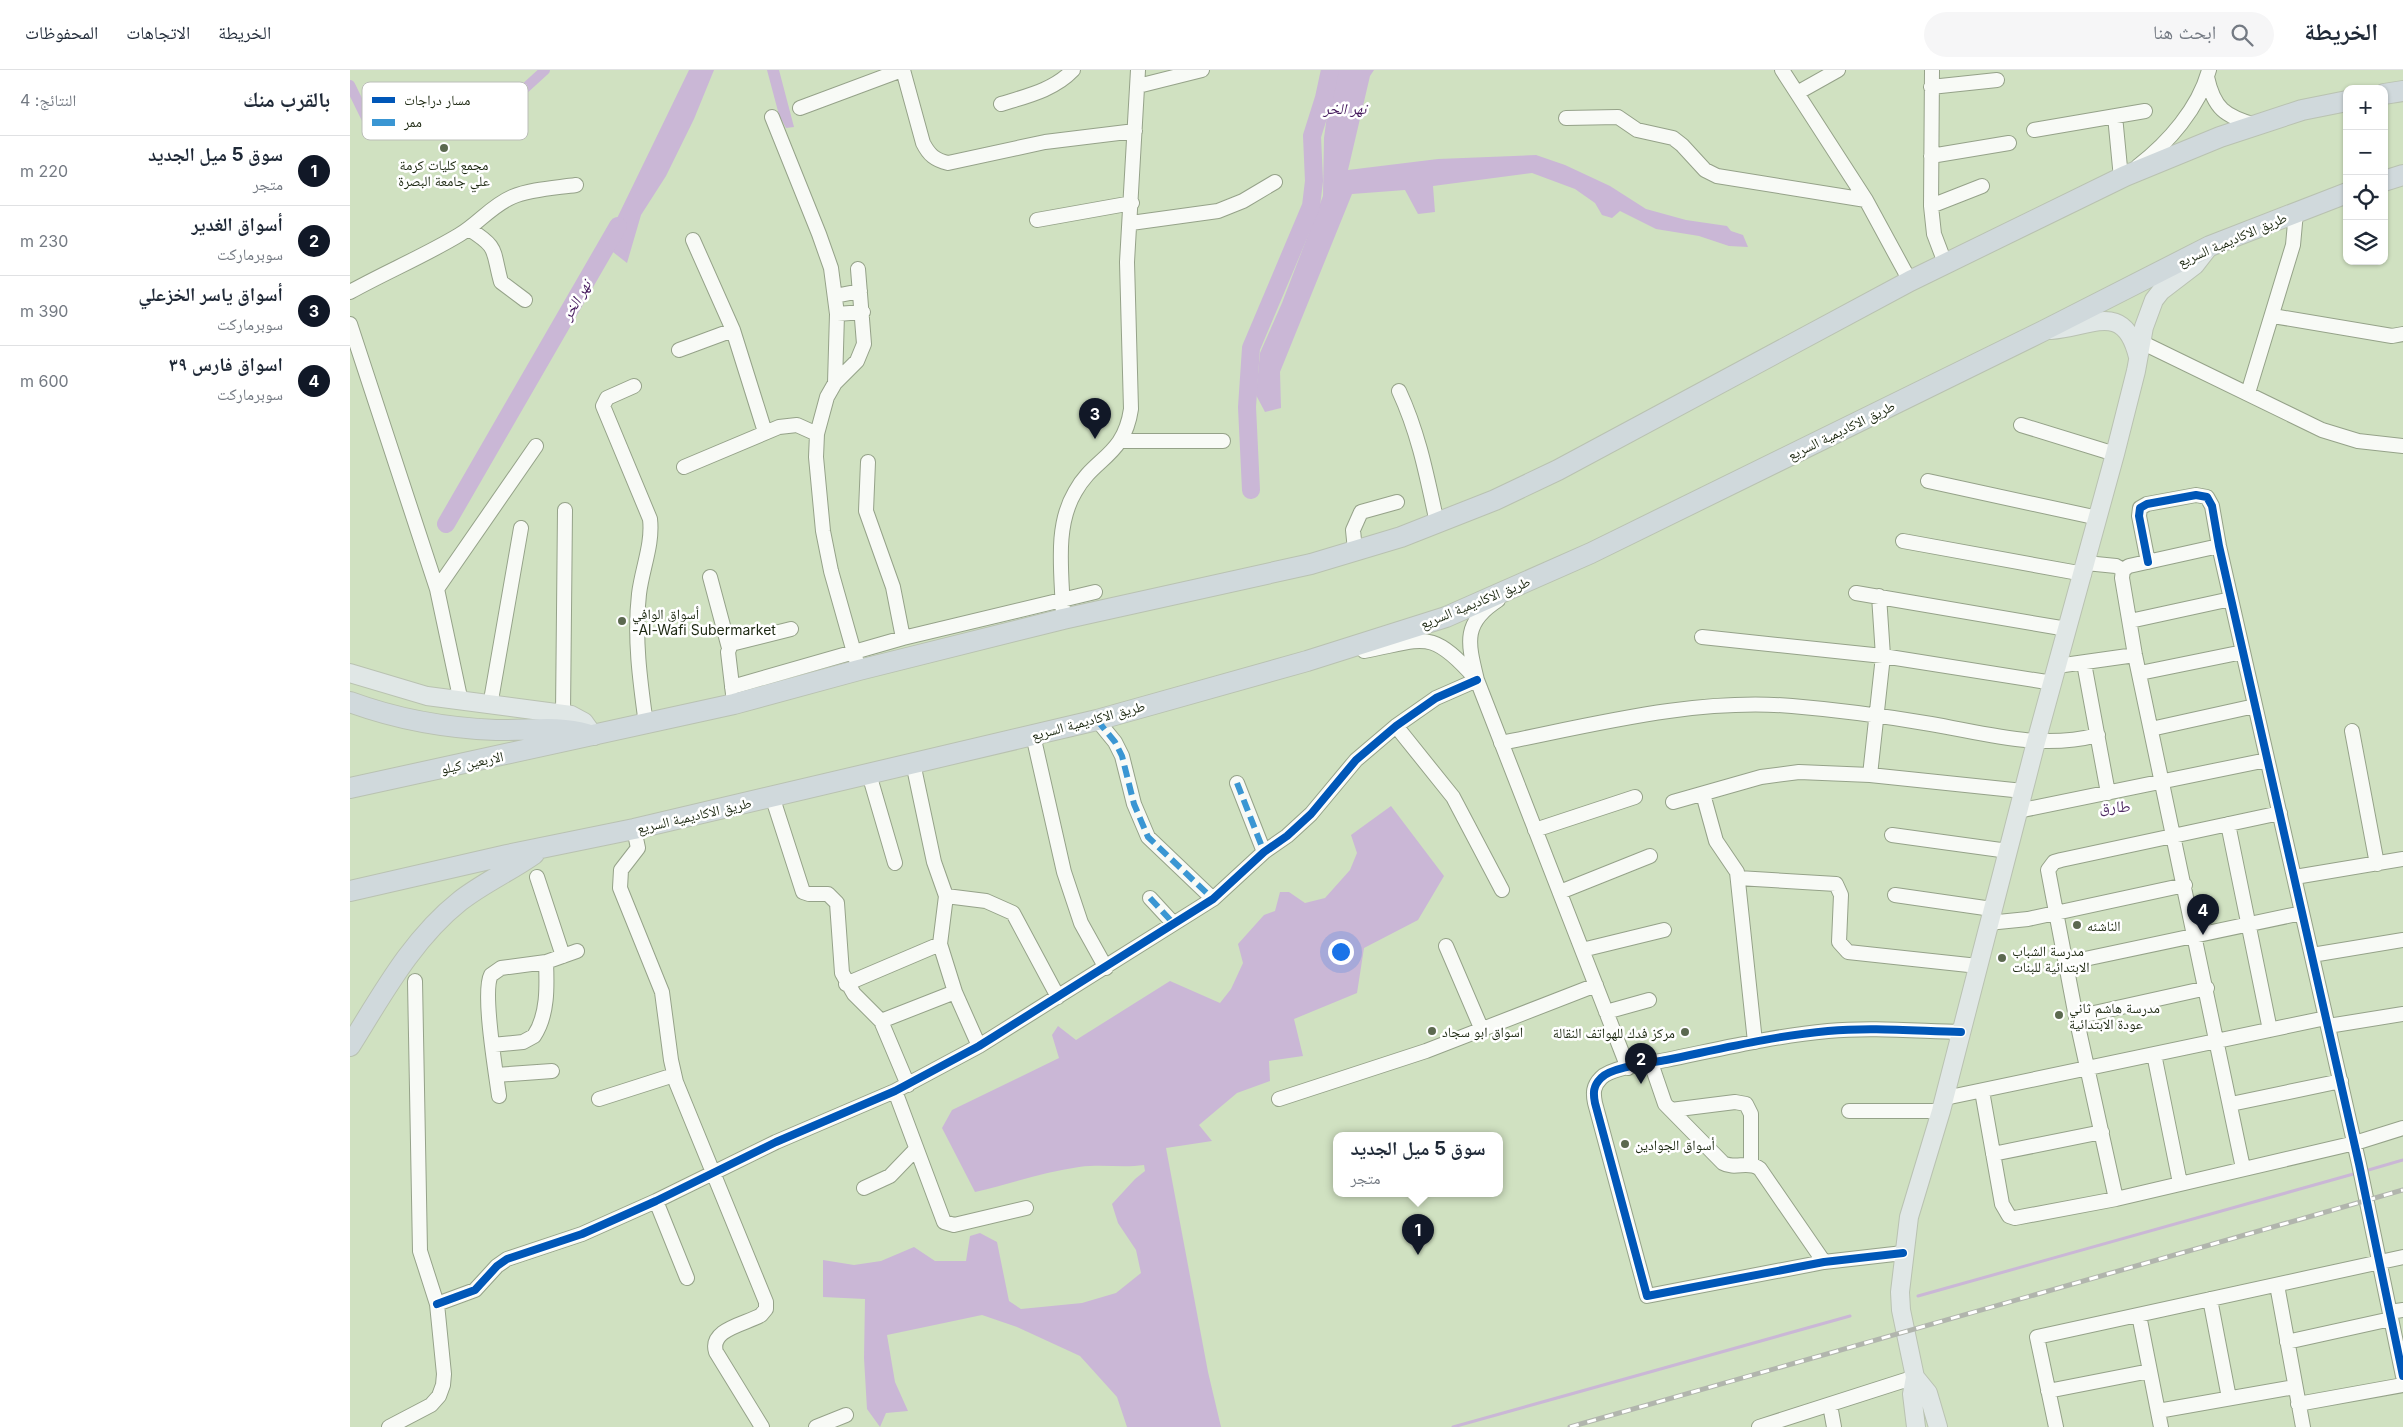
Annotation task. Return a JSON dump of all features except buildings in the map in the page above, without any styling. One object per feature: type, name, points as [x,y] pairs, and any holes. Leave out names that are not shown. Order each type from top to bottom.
[{"type":"highway","points":[[2388,93],[2403,91]]},
{"type":"highway","points":[[350,702],[397,715],[459,727],[509,730],[566,729],[594,736],[646,724],[733,696],[856,661],[1063,609],[1311,564],[1437,523],[1495,500],[1558,470],[1910,281],[2123,177],[2187,150],[2302,110],[2343,102]]},
{"type":"highway","points":[[2388,180],[2403,175]]},
{"type":"highway","name":"طريق الاكاديمية السريع","points":[[544,847],[634,829],[1097,720],[1307,661],[1446,617],[1591,553],[2043,331],[2210,246],[2343,194]]},
{"type":"highway","name":"الاربعين كيلو","points":[[350,788],[594,736]]},
{"type":"highway","points":[[350,892],[544,847]]},
{"type":"highway","points":[[350,1046],[402,964],[438,921],[461,900],[544,847]]},
{"type":"main road","points":[[1916,1427],[1912,1394],[1915,1377],[1901,1310],[1900,1292],[1903,1253],[1909,1217],[1943,1104],[2036,742],[2085,569],[2150,311],[2160,291],[2195,265],[2210,246]]},
{"type":"main road","points":[[2043,331],[2069,328],[2095,320],[2110,321],[2129,333],[2135,346],[2138,360]]},
{"type":"main road","points":[[351,673],[412,692],[461,702],[563,714],[584,722],[594,736]]},
{"type":"main road","points":[[1915,1377],[1928,1393],[1938,1427]]},
{"type":"street","points":[[800,108],[902,70],[923,143],[928,153],[937,160],[948,163],[1046,142],[1135,131]]},
{"type":"street","points":[[1002,104],[1051,87],[1060,82],[1073,70]]},
{"type":"street","points":[[1063,609],[1062,531],[1066,510],[1075,491],[1088,474],[1107,458],[1121,441],[1129,426],[1131,409],[1127,262],[1132,204],[1138,70]]},
{"type":"street","points":[[1138,86],[1202,70]]},
{"type":"street","points":[[1782,70],[1866,200],[1910,281]]},
{"type":"street","points":[[1797,93],[1838,70]]},
{"type":"street","points":[[1932,70],[1931,206],[1934,234],[1945,263]]},
{"type":"street","points":[[2208,74],[2211,94],[2220,109],[2238,120],[2257,126]]},
{"type":"street","points":[[2123,177],[2159,147],[2184,120],[2208,74]]},
{"type":"street","points":[[1931,87],[1997,80]]},
{"type":"street","points":[[2034,130],[2145,111]]},
{"type":"street","points":[[1566,118],[1615,116],[1637,130],[1673,138],[1705,170],[1717,176],[1866,200]]},
{"type":"street","points":[[2115,116],[2123,177]]},
{"type":"street","points":[[772,117],[826,251],[838,314],[835,383]]},
{"type":"street","points":[[1931,156],[2009,143]]},
{"type":"street","points":[[1130,223],[1218,211],[1243,201],[1275,182]]},
{"type":"street","points":[[350,292],[469,229],[495,207],[512,198],[531,192],[576,185]]},
{"type":"street","points":[[1931,206],[1982,186]]},
{"type":"street","points":[[1037,220],[1132,204]]},
{"type":"street","points":[[2248,393],[2295,238],[2296,212]]},
{"type":"street","points":[[469,229],[489,241],[495,252],[501,282],[525,300]]},
{"type":"street","points":[[693,240],[733,330],[766,432]]},
{"type":"street","points":[[858,268],[865,336],[863,350],[857,361],[835,383],[822,411],[817,434],[816,457],[823,531],[831,571],[856,661],[903,638],[1063,609],[1095,592]]},
{"type":"street","points":[[836,296],[860,291]]},
{"type":"street","points":[[838,314],[863,312]]},
{"type":"street","points":[[2272,316],[2392,336],[2403,334]]},
{"type":"street","points":[[350,324],[437,589],[461,702]]},
{"type":"street","points":[[679,350],[733,330]]},
{"type":"street","points":[[2141,342],[2322,430],[2358,441],[2403,446]]},
{"type":"street","points":[[634,386],[607,398],[603,406],[650,518],[650,538],[639,595],[638,617],[638,663],[646,724]]},
{"type":"street","points":[[1399,391],[1412,420],[1422,452],[1437,523]]},
{"type":"street","points":[[684,467],[766,432],[788,425],[797,426],[817,434]]},
{"type":"street","points":[[2020,425],[2115,454]]},
{"type":"street","points":[[1121,441],[1223,442]]},
{"type":"street","points":[[437,589],[536,446]]},
{"type":"street","points":[[868,462],[866,511],[893,587],[903,638]]},
{"type":"street","points":[[1928,481],[2098,518]]},
{"type":"street","points":[[2148,562],[2139,512],[2140,508],[2147,504],[2196,495],[2207,497],[2212,506],[2219,546],[2360,1164],[2380,1262],[2395,1314],[2403,1376]]},
{"type":"street","points":[[1355,550],[1352,530],[1361,512],[1397,502]]},
{"type":"street","points":[[563,714],[564,510]]},
{"type":"street","points":[[490,706],[521,528]]},
{"type":"street","points":[[1903,541],[2085,569],[2116,566],[2123,570]]},
{"type":"street","points":[[2219,546],[2129,566],[2123,570],[2122,578],[2135,655],[2175,834],[2243,1168]]},
{"type":"street","points":[[710,577],[729,648],[733,696]]},
{"type":"street","points":[[1536,578],[1488,607],[1472,625],[1469,644],[1477,680],[1628,1068]]},
{"type":"street","points":[[1856,594],[1879,596],[2067,629]]},
{"type":"street","points":[[1870,775],[1883,656],[1879,596]]},
{"type":"street","points":[[2130,621],[2231,599]]},
{"type":"street","points":[[729,648],[734,642],[791,629]]},
{"type":"street","points":[[1702,637],[2055,674],[2084,663],[2135,655]]},
{"type":"street","points":[[1307,661],[1418,640],[1427,640],[1445,648],[1477,680]]},
{"type":"street","points":[[2140,673],[2243,652]]},
{"type":"street","points":[[2084,663],[2108,793]]},
{"type":"street","points":[[436,1304],[475,1290],[497,1266],[507,1259],[582,1234],[656,1202],[776,1142],[895,1092],[978,1046],[1106,968],[1172,923],[1213,899],[1264,852],[1287,836],[1311,814],[1356,760],[1396,726],[1436,698],[1477,680]]},
{"type":"street","points":[[1501,743],[1647,714],[1747,705],[1790,706],[1878,715],[2036,742],[2068,741],[2098,735]]},
{"type":"street","points":[[2152,728],[2255,706]]},
{"type":"street","points":[[1097,720],[1115,742],[1122,756],[1140,823],[1148,837],[1213,899]]},
{"type":"street","points":[[1396,726],[1428,763],[1453,797],[1502,890]]},
{"type":"street","points":[[2352,731],[2377,864]]},
{"type":"street","points":[[1033,735],[1064,872],[1081,923],[1106,968]]},
{"type":"street","points":[[2018,811],[2267,760]]},
{"type":"street","points":[[913,764],[934,862],[946,896],[940,944],[955,992],[978,1046]]},
{"type":"street","points":[[1673,802],[1761,777],[1785,773],[1870,775],[2024,791]]},
{"type":"street","points":[[869,774],[895,863]]},
{"type":"street","points":[[1237,783],[1264,852]]},
{"type":"street","points":[[1703,794],[1716,841],[1735,868],[1738,878],[1755,1042]]},
{"type":"street","points":[[772,796],[803,892],[809,894],[828,894],[837,903],[841,943],[840,961],[846,984],[881,1021],[908,1085]]},
{"type":"street","points":[[1535,830],[1635,797]]},
{"type":"street","points":[[2116,1198],[2076,1017],[2048,870],[2054,862],[2175,834],[2280,813]]},
{"type":"street","points":[[2228,824],[2270,1030]]},
{"type":"street","points":[[634,829],[638,848],[622,870],[620,888],[662,992],[674,1075],[767,1305],[761,1315],[720,1335],[716,1341],[715,1348],[762,1427]]},
{"type":"street","points":[[1892,835],[2008,851]]},
{"type":"street","points":[[1560,892],[1650,856]]},
{"type":"street","points":[[2295,877],[2403,859]]},
{"type":"street","points":[[537,877],[563,956]]},
{"type":"street","points":[[1738,878],[1836,884],[1840,891],[1839,942],[1848,952],[1978,966]]},
{"type":"street","points":[[1895,895],[2017,921],[2185,885]]},
{"type":"street","points":[[946,896],[986,901],[1013,913],[1058,997]]},
{"type":"street","points":[[1150,898],[1172,923]]},
{"type":"street","points":[[2066,963],[2302,913]]},
{"type":"street","points":[[1582,950],[1664,930]]},
{"type":"street","points":[[2312,955],[2403,940]]},
{"type":"street","points":[[846,984],[940,944]]},
{"type":"street","points":[[1446,946],[1482,1030]]},
{"type":"street","points":[[499,1096],[492,1045],[488,987],[491,975],[501,968],[546,962],[577,951]]},
{"type":"street","points":[[492,1045],[523,1042],[534,1036],[543,1014],[547,984],[546,962]]},
{"type":"street","points":[[389,1427],[431,1405],[443,1385],[444,1374],[436,1304],[420,1251],[415,981]]},
{"type":"street","points":[[1279,1099],[1426,1051],[1596,985]]},
{"type":"street","points":[[2076,1017],[2207,988]]},
{"type":"street","points":[[881,1021],[955,992]]},
{"type":"street","points":[[1606,1012],[1649,1000]]},
{"type":"street","points":[[1849,1112],[1943,1104],[1982,1091],[2270,1030],[2403,1014]]},
{"type":"street","points":[[1903,1253],[1824,1262],[1648,1296],[1594,1093],[1596,1084],[1602,1077],[1628,1068],[1755,1042],[1827,1031],[1961,1032]]},
{"type":"street","points":[[2154,1054],[2180,1183]]},
{"type":"street","points":[[1651,1063],[1661,1099],[1722,1162],[1731,1166],[1751,1164],[1760,1169],[1824,1262]]},
{"type":"street","points":[[496,1074],[552,1071]]},
{"type":"street","points":[[599,1099],[674,1075]]},
{"type":"street","points":[[2231,1104],[2340,1081]]},
{"type":"street","points":[[1982,1091],[2002,1204],[2009,1216],[2023,1217],[2116,1198],[2355,1143],[2403,1128]]},
{"type":"street","points":[[895,1092],[942,1218],[946,1223],[954,1225],[1026,1208]]},
{"type":"street","points":[[1671,1110],[1735,1102],[1746,1104],[1751,1114],[1751,1164]]},
{"type":"street","points":[[1993,1154],[2102,1132]]},
{"type":"street","points":[[864,1188],[890,1176],[916,1149]]},
{"type":"street","points":[[656,1202],[687,1278]]},
{"type":"street","points":[[2056,1427],[2037,1337],[2403,1257]]},
{"type":"street","points":[[2276,1285],[2303,1427]]},
{"type":"street","points":[[2210,1299],[2230,1398]]},
{"type":"street","points":[[2287,1342],[2395,1314]]},
{"type":"street","points":[[2138,1315],[2161,1427]]},
{"type":"street","points":[[2048,1391],[2150,1371]]},
{"type":"street","points":[[1759,1427],[1774,1425],[1915,1377]]},
{"type":"street","points":[[2298,1404],[2403,1385]]},
{"type":"street","points":[[2158,1411],[2295,1387]]},
{"type":"street","points":[[1830,1405],[1834,1427]]},
{"type":"street","points":[[816,1427],[846,1415]]},
{"type":"water","name":"نهر الخر","points":[[689,70],[714,70],[694,119],[666,176],[641,215],[627,263],[604,245]]},
{"type":"water","points":[[767,70],[779,70],[794,127],[786,128],[779,115]]},
{"type":"water","name":"نهر الخر","points":[[1338,70],[1374,70],[1370,76],[1348,170],[1438,159],[1536,155],[1565,165],[1610,186],[1646,209],[1686,220],[1727,226],[1731,231],[1743,235],[1748,247],[1729,246],[1699,236],[1656,229],[1620,211],[1612,218],[1602,215],[1595,203],[1575,189],[1532,173],[1433,186],[1435,212],[1418,214],[1405,190],[1352,194],[1280,372],[1281,408],[1265,412],[1256,395],[1260,353],[1282,303],[1323,196],[1324,138],[1328,108]]},
{"type":"water","points":[[1391,806],[1444,876],[1418,920],[1364,948],[1357,993],[1294,1019],[1303,1056],[1269,1061],[1270,1081],[1237,1093],[1199,1125],[1212,1141],[1166,1148],[1208,1372],[1221,1427],[1127,1427],[1117,1397],[1080,1356],[1017,1327],[982,1315],[887,1335],[895,1382],[908,1411],[886,1413],[880,1427],[867,1409],[864,1358],[865,1299],[823,1297],[823,1260],[854,1265],[881,1261],[914,1247],[935,1261],[966,1261],[970,1236],[980,1233],[997,1242],[1009,1301],[1021,1309],[1082,1303],[1116,1293],[1141,1273],[1136,1250],[1118,1223],[1112,1204],[1145,1171],[1144,1165],[1066,1169],[975,1192],[942,1128],[952,1110],[1059,1058],[1052,1035],[1058,1026],[1076,1040],[1170,981],[1220,1003],[1231,989],[1243,963],[1238,944],[1264,915],[1275,911],[1280,892],[1289,892],[1305,903],[1325,898],[1350,870],[1357,853],[1351,835]]},
{"type":"waterway","points":[[528,85],[545,70]]},
{"type":"waterway","points":[[1251,490],[1247,407],[1251,348],[1311,206],[1314,181],[1312,136],[1324,98],[1330,70]]},
{"type":"waterway","points":[[350,85],[362,110]]},
{"type":"waterway","name":"نهر الخر","points":[[446,524],[618,226]]},
{"type":"waterway","points":[[2365,1171],[2403,1160]]},
{"type":"waterway","points":[[1918,1296],[2357,1173]]},
{"type":"waterway","points":[[1453,1427],[1850,1316]]},
{"type":"railway","points":[[1570,1427],[2403,1190]]},
{"type":"marked path","points":[[1097,720],[1115,742],[1122,756],[1134,804],[1148,837],[1213,899]]},
{"type":"marked path","points":[[1237,783],[1264,852]]},
{"type":"marked path","points":[[1150,898],[1173,923]]},
{"type":"cycle path","points":[[2148,562],[2139,516],[2140,508],[2147,504],[2196,495],[2207,497],[2212,506],[2219,546],[2359,1164],[2403,1376]]},
{"type":"cycle path","points":[[437,1304],[475,1290],[497,1266],[507,1259],[582,1234],[656,1201],[776,1142],[895,1091],[979,1046],[1213,899],[1264,852],[1287,836],[1311,814],[1356,760],[1396,726],[1436,698],[1477,680]]},
{"type":"cycle path","points":[[1903,1253],[1824,1262],[1647,1296],[1595,1103],[1594,1090],[1596,1084],[1606,1074],[1622,1068],[1787,1036],[1861,1029],[1961,1032]]},
{"type":"place","name":"مجمع كليات كرمة علي جامعة البصرة","points":[[444,148]]},
{"type":"place","name":"أسواق ياسر الخزعلي","points":[[1095,439]]},
{"type":"place","name":"أسواق الوافي -Al-Wafi Subermarket","points":[[622,621]]},
{"type":"place","name":"الناشئه","points":[[2077,925]]},
{"type":"place","name":"اسواق فارس ٣٩","points":[[2203,935]]},
{"type":"place","name":"مدرسة الشباب الابتدائية للبنات","points":[[2002,958]]},
{"type":"place","name":"مدرسة هاشم ثاني عودة الابتدائية","points":[[2059,1015]]},
{"type":"place","name":"اسواق ابو سجاد","points":[[1432,1031]]},
{"type":"place","name":"مركز فدك للهواتف النقالة","points":[[1685,1032]]},
{"type":"place","name":"أسواق الغدير","points":[[1641,1084]]},
{"type":"place","name":"أسواق الجوادين","points":[[1625,1144]]},
{"type":"place","name":"سوق 5 ميل الجديد","points":[[1418,1255]]},
{"type":"district","name":"طارق","points":[[2115,806]]}]
